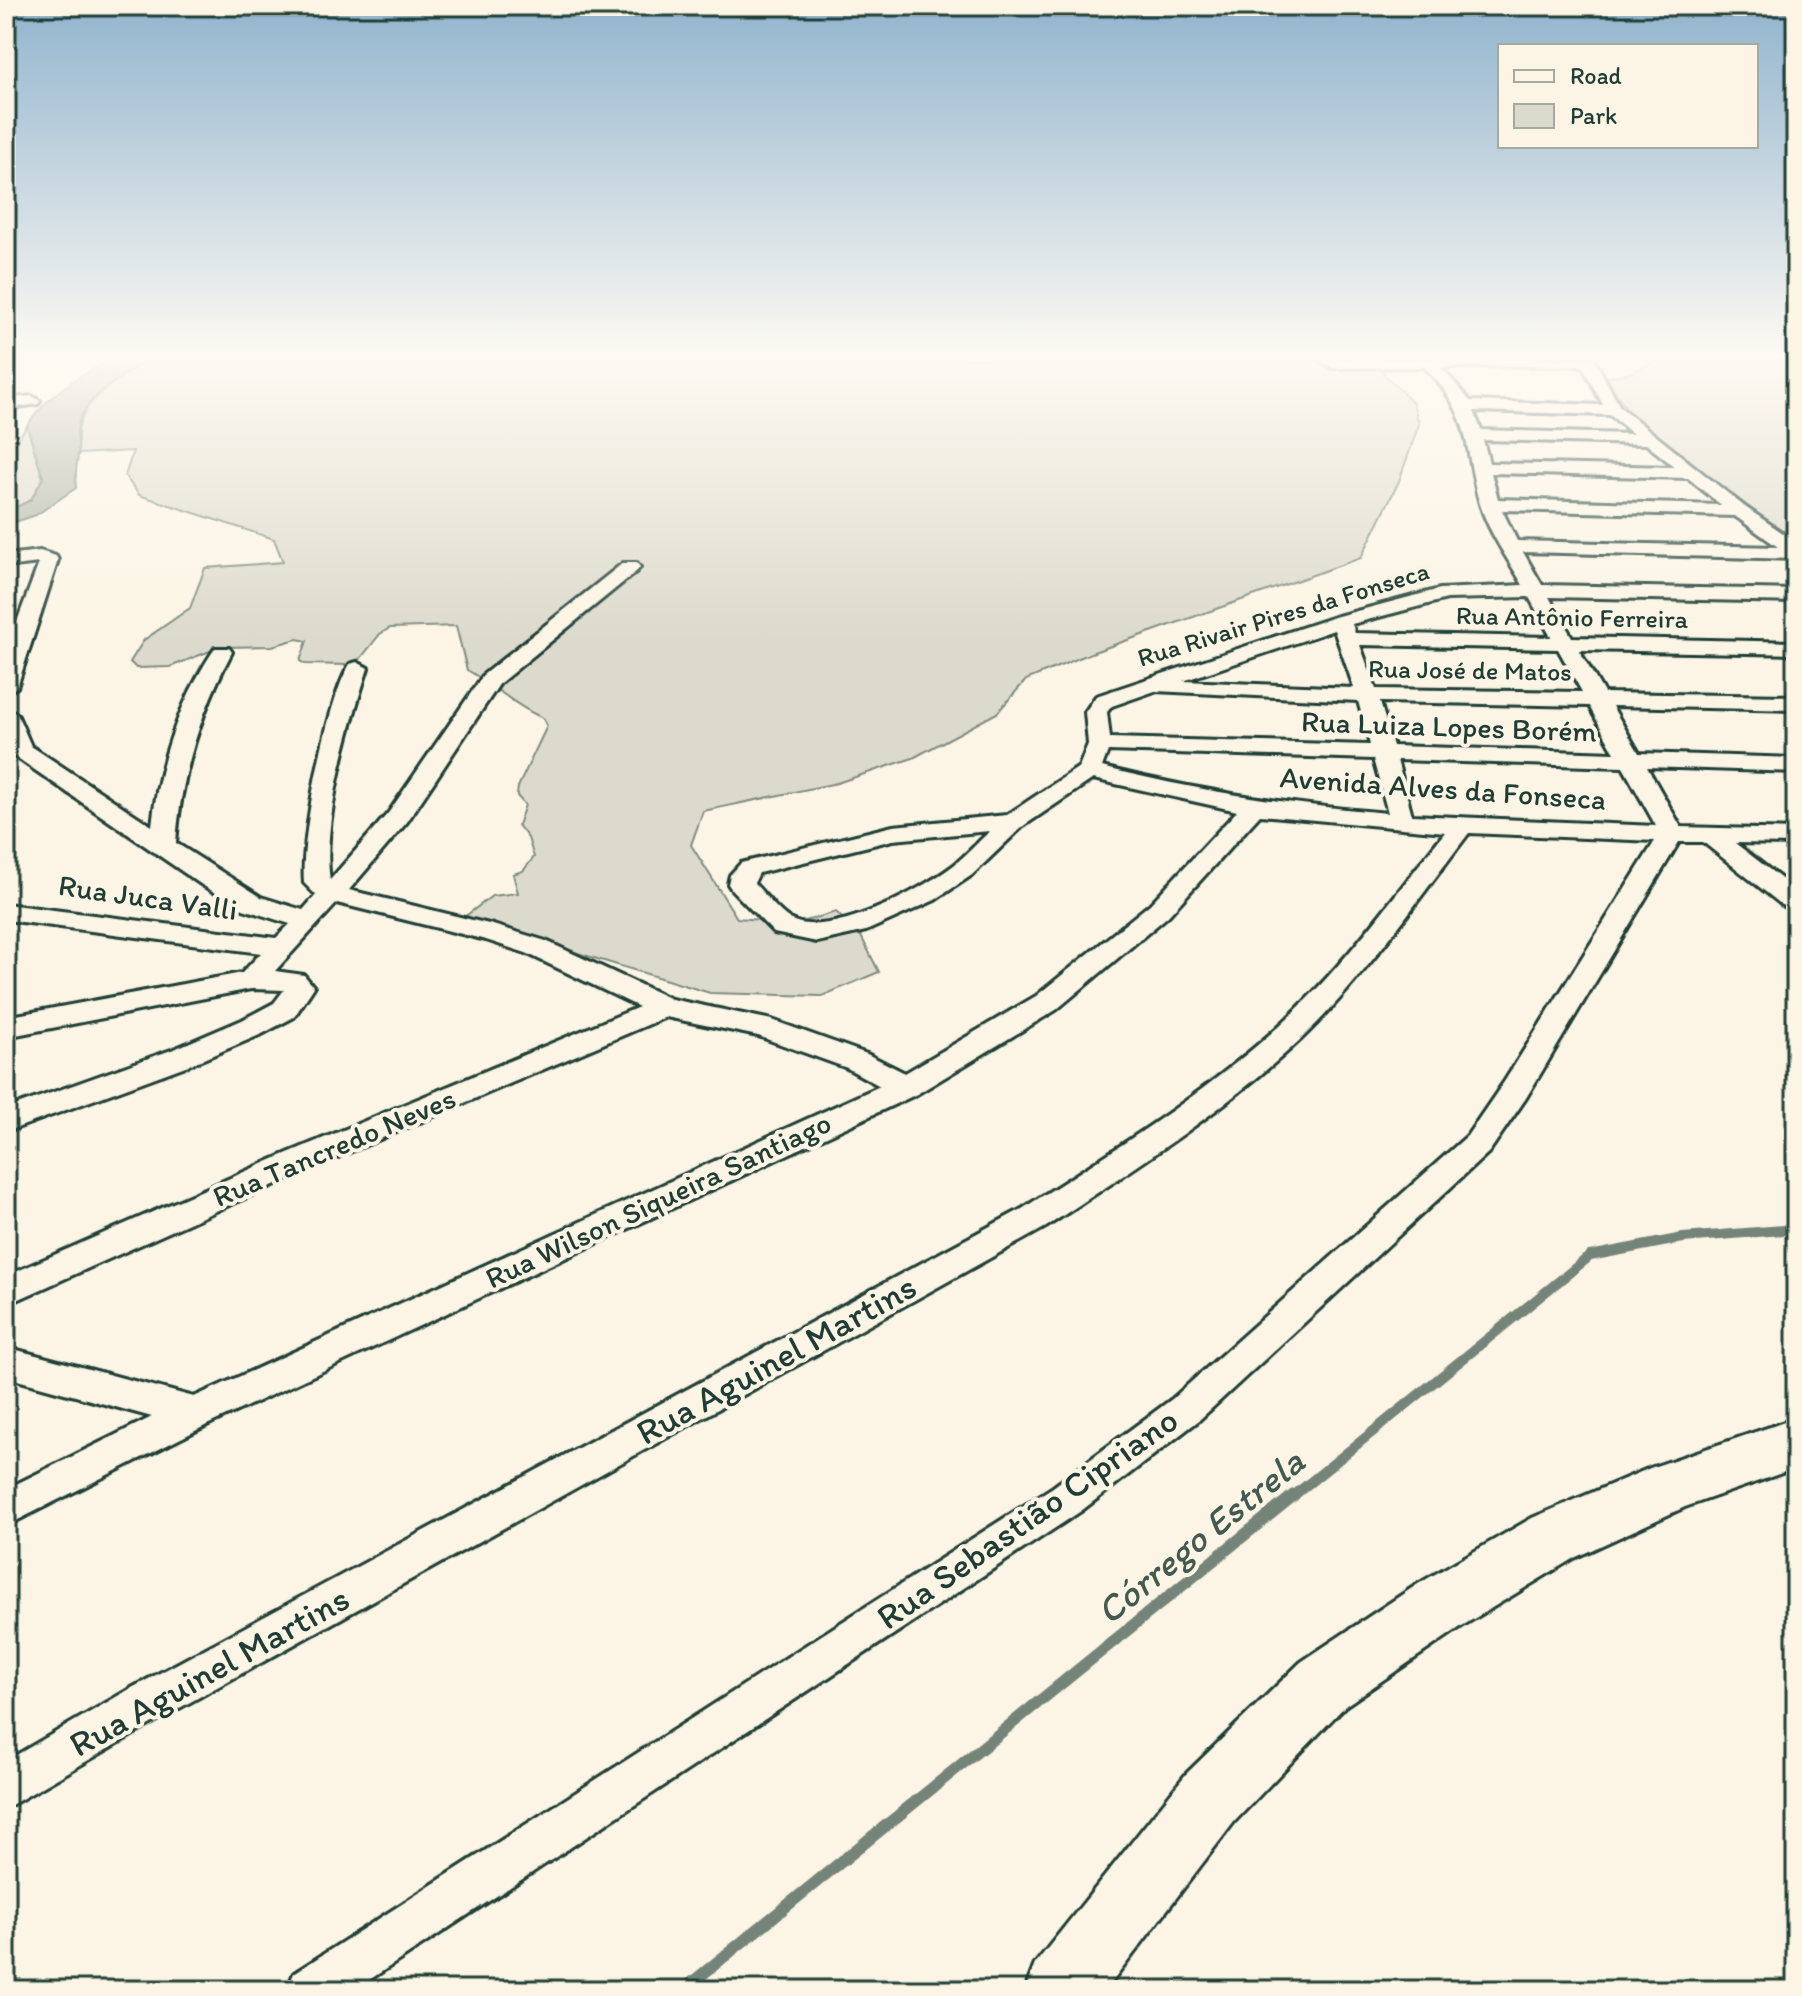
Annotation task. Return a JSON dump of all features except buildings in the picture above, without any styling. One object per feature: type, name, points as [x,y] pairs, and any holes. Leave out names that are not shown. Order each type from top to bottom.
[{"type":"main road","points":[[1061,1990],[1210,1798],[1323,1684],[1440,1605],[1553,1538],[1670,1486],[1796,1443]]},
{"type":"street","points":[[1477,452],[1489,504],[1509,546],[1635,762],[1691,834],[1796,903]]},
{"type":"street","points":[[1666,452],[1796,552]]},
{"type":"street","points":[[1481,468],[1692,473]]},
{"type":"street","points":[[1489,504],[1739,511]]},
{"type":"street","points":[[1509,546],[1796,552]]},
{"type":"street","points":[[6,561],[40,557],[49,560],[7,676]]},
{"type":"street","points":[[251,980],[308,921],[398,817],[492,679],[630,567]]},
{"type":"street","name":"Rua Rivair Pires da Fonseca","points":[[1089,771],[1099,744],[1096,712],[1104,701],[1142,686],[1344,630],[1447,593],[1533,591],[1796,596]]},
{"type":"street","points":[[1344,630],[1367,695],[1402,821]]},
{"type":"street","name":"Rua Antônio Ferreira","points":[[1344,630],[1566,646],[1796,648]]},
{"type":"street","points":[[163,844],[165,803],[184,729],[197,695],[222,652]]},
{"type":"street","points":[[357,668],[345,702],[315,838],[313,859],[317,883],[332,894],[493,933],[536,947],[664,1007],[762,1027],[799,1039],[857,1061],[906,1086]]},
{"type":"street","name":"Rua José de Matos","points":[[1142,686],[1367,695],[1796,703]]},
{"type":"street","points":[[6,714],[14,751],[252,903],[308,921]]},
{"type":"street","name":"Rua Luiza Lopes Borém","points":[[1099,744],[1383,755],[1796,765]]},
{"type":"street","points":[[1013,822],[934,827],[858,840],[750,868],[743,875],[741,884],[783,927],[817,934],[837,931],[926,894],[963,870],[1013,822],[1089,771]]},
{"type":"street","name":"Avenida Alves da Fonseca","points":[[1089,771],[1254,807],[1402,821],[1796,837]]},
{"type":"street","name":"Rua Wilson Siqueira Santiago","points":[[6,1508],[196,1413],[906,1086],[1046,1003],[1159,910],[1254,807]]},
{"type":"street","name":"Rua Aguinel Martins","points":[[6,1786],[157,1698],[1034,1218],[1155,1137],[1262,1056],[1322,1000],[1464,824]]},
{"type":"street","name":"Rua Sebastião Cipriano","points":[[311,1990],[1067,1499],[1185,1410],[1478,1144],[1691,834]]},
{"type":"street","name":"Rua Juca Valli","points":[[6,912],[281,947]]},
{"type":"street","points":[[6,1027],[251,980],[294,981],[300,987],[284,1010],[252,1027],[184,1056],[6,1121]]},
{"type":"street","name":"Rua Tancredo Neves","points":[[6,1291],[294,1163],[664,1007]]},
{"type":"street","points":[[6,1362],[196,1413]]},
{"type":"green space","points":[[9,452],[35,452],[43,478],[31,500],[6,512],[6,456]]},
{"type":"green space","points":[[133,452],[1409,452],[1399,481],[1361,558],[1091,653],[1026,680],[997,713],[913,758],[837,783],[703,811],[691,845],[737,918],[798,923],[836,912],[861,936],[879,972],[822,996],[710,993],[459,921],[492,896],[518,893],[513,874],[523,871],[534,857],[528,838],[518,825],[525,805],[517,796],[518,787],[547,726],[543,718],[467,670],[456,626],[390,628],[380,634],[361,658],[347,665],[305,664],[300,661],[307,641],[297,639],[272,646],[220,647],[170,667],[136,668],[130,662],[144,640],[190,608],[205,568],[283,562],[274,539],[139,495],[125,476]]},
{"type":"green space","points":[[1677,452],[1796,452],[1796,543]]},
{"type":"shaded area","points":[[35,452],[78,452],[76,488],[36,515],[6,525],[6,512],[31,500],[43,478]]},
{"type":"waterway","name":"Córrego Estrela","points":[[1292,1497],[1590,1256],[1683,1238],[1796,1229]]},
{"type":"waterway","name":"Córrego Estrela","points":[[683,1990],[1294,1495]]}]
